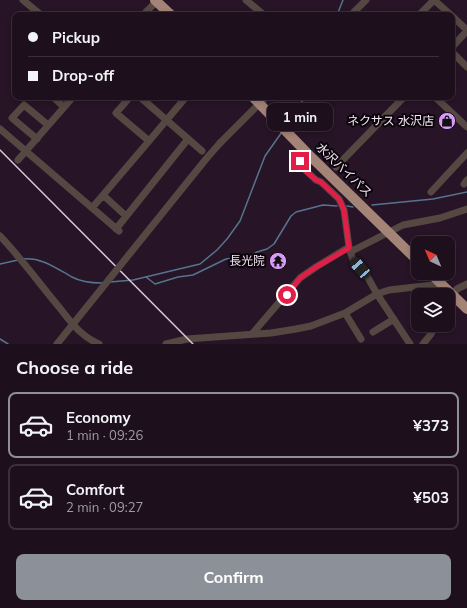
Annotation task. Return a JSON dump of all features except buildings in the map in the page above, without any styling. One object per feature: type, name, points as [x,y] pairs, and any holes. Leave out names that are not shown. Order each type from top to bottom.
[{"type":"highway","points":[[156,1],[167,12]]},
{"type":"highway","name":"水沢バイパス","points":[[261,100],[277,122],[411,254]]},
{"type":"highway","points":[[438,280],[444,288]]},
{"type":"highway","points":[[455,301],[467,309]]},
{"type":"street","points":[[23,0],[37,12]]},
{"type":"street","points":[[246,0],[260,12]]},
{"type":"street","points":[[354,12],[366,0]]},
{"type":"street","points":[[422,12],[434,0],[447,12]]},
{"type":"street","points":[[146,12],[156,1]]},
{"type":"street","points":[[455,20],[467,31],[455,44]]},
{"type":"street","points":[[455,55],[467,67]]},
{"type":"street","points":[[56,100],[64,107]]},
{"type":"street","points":[[18,160],[70,100]]},
{"type":"street","points":[[127,100],[116,113],[149,141]]},
{"type":"street","points":[[146,100],[166,120],[202,151]]},
{"type":"street","points":[[92,208],[183,100]]},
{"type":"street","points":[[58,344],[206,159],[259,100]]},
{"type":"street","points":[[336,167],[401,100]]},
{"type":"street","points":[[438,100],[467,127]]},
{"type":"street","points":[[37,139],[12,118],[24,105],[48,125]]},
{"type":"street","points":[[0,129],[117,230],[126,216],[188,139]]},
{"type":"street","points":[[308,153],[300,161],[300,166],[316,180],[321,182],[339,199],[344,210],[353,260],[367,276],[410,344]]},
{"type":"street","points":[[430,192],[467,153]]},
{"type":"street","points":[[103,196],[126,216]]},
{"type":"street","points":[[252,334],[300,278],[316,267],[403,225],[440,218],[467,209]]},
{"type":"street","points":[[0,236],[17,254],[84,336],[95,343]]},
{"type":"street","points":[[166,344],[188,339],[282,332],[311,326],[345,314],[377,294],[389,290],[442,284]]},
{"type":"street","points":[[455,291],[467,284]]},
{"type":"street","points":[[345,314],[361,339]]},
{"type":"street","points":[[373,332],[394,319]]},
{"type":"street","points":[[423,344],[432,332]]},
{"type":"waterway","points":[[338,12],[343,0]]},
{"type":"waterway","points":[[287,126],[297,112],[303,100]]},
{"type":"waterway","points":[[110,282],[133,280],[200,264],[217,250],[240,221],[265,156],[282,132]]},
{"type":"waterway","points":[[372,205],[433,199],[467,192]]},
{"type":"waterway","points":[[146,277],[155,284],[178,277],[193,275],[226,259],[245,259],[257,252],[267,249],[274,244],[291,216],[296,212],[323,205],[337,206]]},
{"type":"waterway","points":[[347,206],[353,207]]},
{"type":"waterway","points":[[23,259],[37,260],[49,264],[79,280],[102,283]]},
{"type":"waterway","points":[[0,264],[18,260]]},
{"type":"waterway","points":[[0,339],[8,344]]},
{"type":"railway","points":[[0,150],[193,344]]},
{"type":"place","name":"ネクサス 水沢店","points":[[447,121]]},
{"type":"place","name":"長光院","points":[[278,261]]},
{"type":"route","points":[[287,295],[300,278],[349,248],[344,210],[339,199],[321,182],[316,180],[300,166],[300,161]]}]
